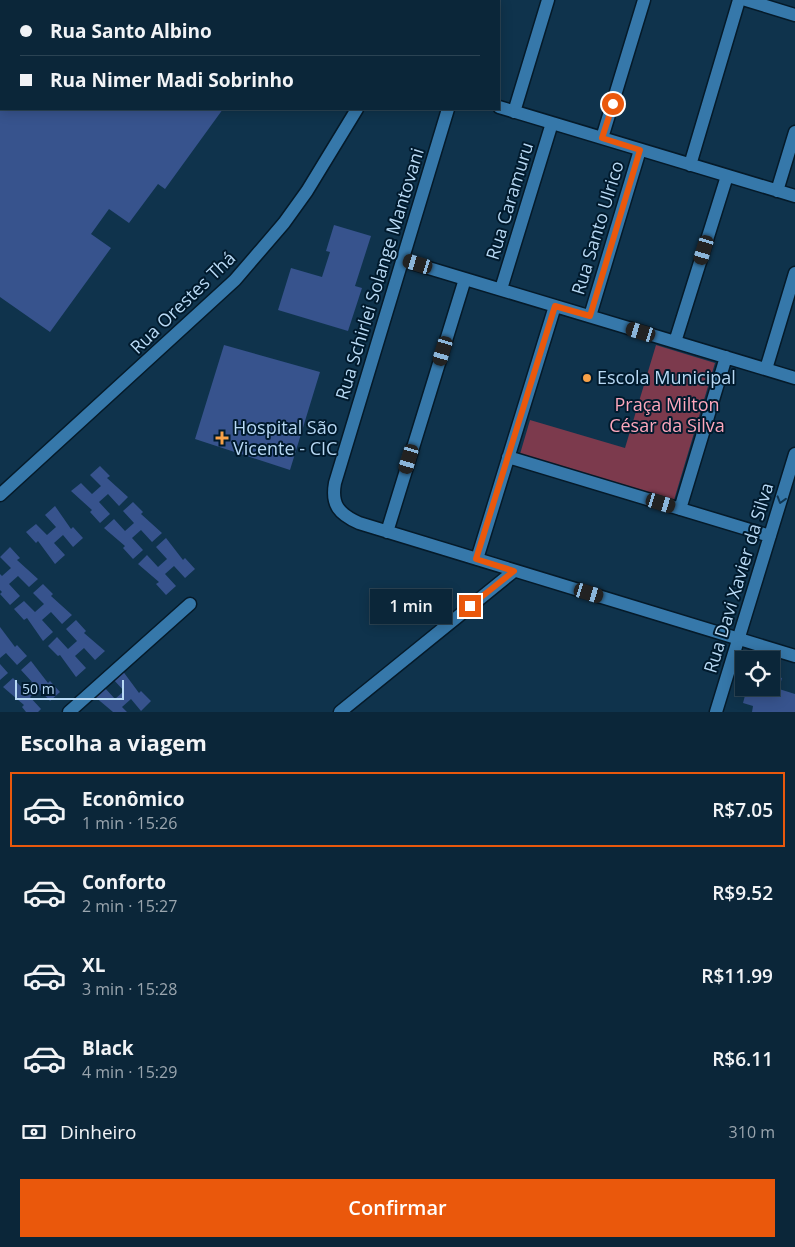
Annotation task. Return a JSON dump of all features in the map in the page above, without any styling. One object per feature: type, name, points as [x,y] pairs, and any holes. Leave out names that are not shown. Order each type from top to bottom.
[{"type":"street","points":[[514,112],[548,0]]},
{"type":"street","points":[[602,138],[644,0]]},
{"type":"street","points":[[690,165],[739,0]]},
{"type":"street","points":[[746,0],[795,15]]},
{"type":"street","points":[[500,107],[795,196]]},
{"type":"street","name":"Rua Orestes Thá","points":[[0,495],[235,280],[284,223],[307,191],[356,110]]},
{"type":"street","name":"Rua Schirlei Solange Mantovani","points":[[386,532],[349,519],[335,507],[335,483],[448,110]]},
{"type":"street","name":"Rua Caramuru","points":[[501,289],[552,123]]},
{"type":"street","points":[[777,191],[795,132]]},
{"type":"street","name":"Rua Santo Ulrico","points":[[590,316],[640,150]]},
{"type":"street","points":[[675,342],[727,176]]},
{"type":"street","points":[[402,260],[795,378]]},
{"type":"street","points":[[766,369],[795,273]]},
{"type":"street","points":[[465,279],[386,532],[795,656]]},
{"type":"street","points":[[476,559],[555,306]]},
{"type":"street","points":[[680,509],[726,357]]},
{"type":"street","name":"Rua Davi Xavier da Silva","points":[[716,712],[795,454]]},
{"type":"street","points":[[508,457],[770,536]]},
{"type":"street","points":[[340,712],[514,571]]},
{"type":"street","points":[[75,710],[190,604]]},
{"type":"green space","name":"Praça Milton César da Silva","points":[[656,345],[715,363],[674,500],[520,454],[530,420],[625,448]]},
{"type":"building","points":[[0,110],[222,110],[165,189],[158,184],[129,223],[109,209],[91,234],[111,248],[50,332],[0,297]]},
{"type":"building","points":[[334,225],[371,236],[355,286],[362,288],[348,331],[278,310],[291,268],[322,277],[330,252],[326,251]]},
{"type":"building","points":[[224,345],[320,372],[290,470],[195,439]]},
{"type":"building","points":[[100,466],[110,476],[107,478],[128,497],[119,506],[108,494],[99,502],[110,514],[100,523],[90,512],[92,510],[71,491],[81,483],[92,494],[101,486],[90,475]]},
{"type":"building","points":[[133,502],[143,512],[141,514],[162,533],[152,542],[141,530],[132,538],[143,550],[133,559],[123,548],[125,546],[104,528],[114,519],[125,531],[134,523],[123,511]]},
{"type":"building","points":[[55,506],[71,529],[73,527],[83,538],[73,547],[63,535],[54,543],[65,555],[55,564],[38,541],[36,543],[26,532],[36,524],[47,535],[56,527],[45,515]]},
{"type":"building","points":[[166,538],[183,560],[185,558],[195,569],[185,578],[174,566],[165,574],[176,586],[166,595],[156,584],[159,582],[138,564],[147,555],[158,567],[167,559],[156,547]]},
{"type":"building","points":[[10,547],[20,558],[17,560],[38,579],[29,587],[18,576],[9,584],[20,596],[10,605],[0,594],[2,592],[0,590],[0,574],[2,576],[11,568],[0,557]]},
{"type":"building","points":[[43,584],[53,594],[51,596],[72,615],[62,624],[51,612],[42,620],[53,632],[43,641],[27,618],[24,620],[14,609],[24,601],[35,612],[44,604],[33,593]]},
{"type":"building","points":[[76,620],[86,631],[84,633],[105,651],[95,660],[84,648],[75,656],[86,668],[76,677],[60,655],[58,656],[48,646],[57,637],[68,649],[77,641],[66,629]]},
{"type":"building","points":[[0,627],[15,647],[17,645],[27,656],[17,665],[6,653],[0,658]]},
{"type":"building","points":[[31,661],[48,683],[50,681],[60,692],[50,701],[39,689],[30,697],[41,709],[38,712],[26,712],[22,707],[24,705],[3,687],[13,678],[24,690],[32,682],[21,670]]},
{"type":"building","points":[[0,664],[8,673],[0,680]]},
{"type":"building","points":[[122,670],[139,693],[141,691],[151,701],[141,711],[131,699],[122,707],[127,712],[113,712],[94,696],[104,687],[115,699],[124,691],[113,679]]},
{"type":"building","points":[[780,689],[795,694],[795,712],[752,712],[753,706],[743,703],[745,696],[780,696]]},
{"type":"place","name":"Escola Municipal","points":[[587,378]]},
{"type":"place","name":"Hospital São Vicente - CIC","points":[[222,438]]},
{"type":"route","points":[[470,606],[514,571],[476,559],[555,306],[590,316],[640,150],[602,138],[613,104]]}]
